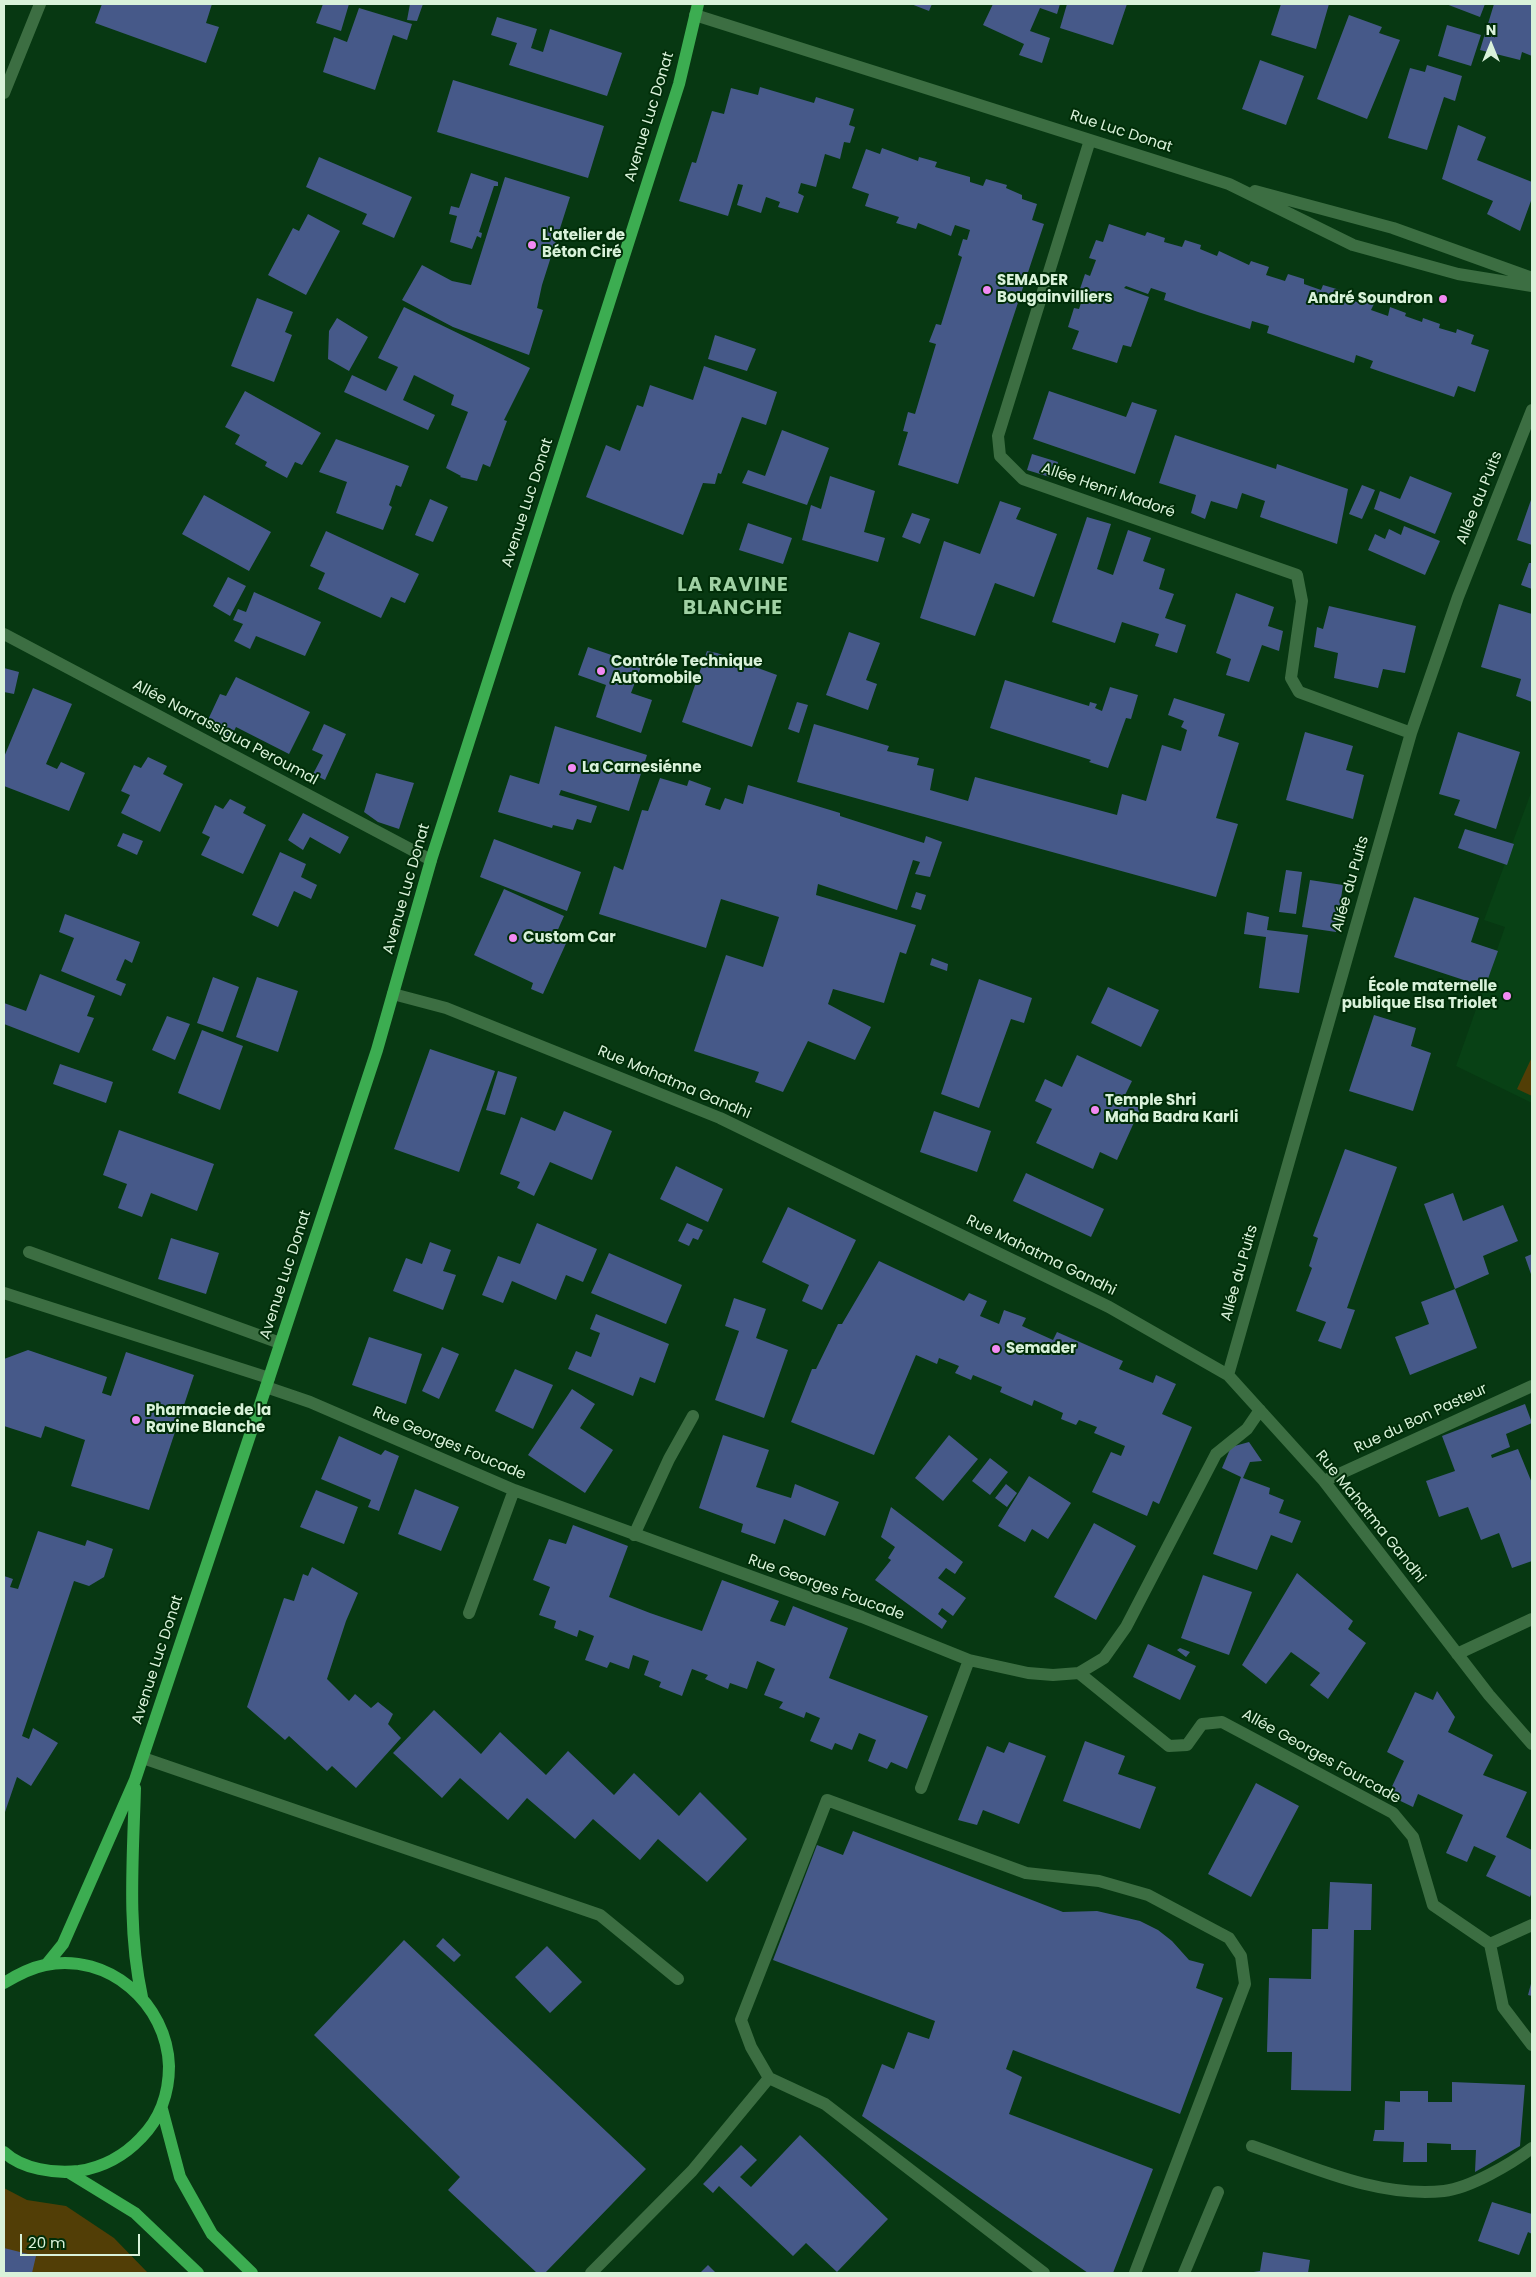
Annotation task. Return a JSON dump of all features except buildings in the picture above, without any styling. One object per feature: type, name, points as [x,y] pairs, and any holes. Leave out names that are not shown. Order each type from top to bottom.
[{"type":"main road","name":"Avenue Luc Donat","points":[[46,1965],[63,1944],[143,1758],[377,1050],[431,860],[679,84],[696,10]]},
{"type":"main road","name":"Avenue Luc Donat","points":[[135,1780],[132,1898],[135,1964],[142,1997]]},
{"type":"main road","points":[[4,1983],[22,1972],[46,1965],[72,1964],[98,1969],[122,1980],[142,1997],[159,2022],[168,2050],[169,2081],[162,2109],[150,2130],[133,2147],[114,2161],[92,2169],[68,2172],[37,2168],[4,2152]]},
{"type":"main road","points":[[162,2109],[180,2177],[188,2192],[212,2234],[252,2273]]},
{"type":"main road","points":[[68,2172],[135,2213],[198,2273]]},
{"type":"street","points":[[4,93],[40,4]]},
{"type":"street","name":"Rue Luc Donat","points":[[696,10],[1229,184],[1352,245],[1458,274],[1532,286]]},
{"type":"street","name":"Allée Henri Madoré","points":[[1090,140],[998,436],[1000,456],[1023,479],[1297,575],[1302,601],[1291,678],[1299,692],[1411,733]]},
{"type":"street","points":[[1229,184],[1393,228],[1532,278]]},
{"type":"street","name":"Allée du Puits","points":[[1228,1375],[1411,733],[1458,597],[1532,410]]},
{"type":"street","name":"Allée Narrassigua Peroumal","points":[[4,634],[431,860]]},
{"type":"street","name":"Rue Mahatma Gandhi","points":[[393,994],[446,1008],[720,1118],[1108,1307],[1228,1375],[1324,1481],[1457,1654],[1532,1744]]},
{"type":"street","points":[[29,1252],[280,1343]]},
{"type":"street","name":"Rue Georges Foucade","points":[[4,1293],[268,1382],[514,1490],[862,1617],[968,1660],[1028,1673],[1053,1675],[1079,1673],[1104,1658],[1126,1627],[1216,1454],[1247,1430],[1260,1410]]},
{"type":"street","name":"Rue du Bon Pasteur","points":[[1324,1481],[1532,1386]]},
{"type":"street","points":[[634,1535],[669,1458],[693,1416]]},
{"type":"street","points":[[469,1613],[514,1490]]},
{"type":"street","points":[[1457,1654],[1532,1620]]},
{"type":"street","points":[[921,1788],[968,1660]]},
{"type":"street","name":"Allée Georges Fourcade","points":[[1079,1673],[1169,1746],[1187,1745],[1202,1724],[1222,1722],[1393,1813],[1413,1837],[1433,1905],[1490,1944]]},
{"type":"street","points":[[143,1758],[600,1915],[678,1979]]},
{"type":"street","points":[[1044,2273],[825,2104],[768,2078],[751,2047],[741,2020],[827,1800],[1026,1873],[1099,1881],[1148,1895],[1190,1915],[1229,1938],[1241,1956],[1245,1984],[1136,2273]]},
{"type":"street","points":[[1532,1925],[1490,1944],[1503,2007],[1532,2045]]},
{"type":"street","points":[[591,2273],[692,2170],[768,2078]]},
{"type":"street","points":[[1252,2146],[1372,2186],[1411,2192],[1446,2191],[1473,2181],[1515,2161],[1532,2148]]},
{"type":"street","points":[[1184,2273],[1218,2192]]},
{"type":"shaded area","name":"École maternelle publique Elsa Triolet","points":[[1532,790],[1532,1103],[1456,1066],[1505,927],[1484,920]]},
{"type":"shaded area","points":[[1532,1057],[1532,1096],[1517,1089]]},
{"type":"shaded area","points":[[4,2188],[27,2200],[66,2206],[114,2238],[148,2273],[4,2273]]},
{"type":"place","name":"L'atelier de Béton Ciré","points":[[532,245]]},
{"type":"place","name":"SEMADER Bougainvilliers","points":[[987,290]]},
{"type":"place","name":"André Soundron","points":[[1443,299]]},
{"type":"place","name":"Contróle Technique Automobile","points":[[601,671]]},
{"type":"place","name":"La Carnesiénne","points":[[572,768]]},
{"type":"place","name":"Custom Car","points":[[513,938]]},
{"type":"place","name":"École maternelle publique Elsa Triolet","points":[[1507,996]]},
{"type":"place","name":"Temple Shri Maha Badra Karli","points":[[1095,1110]]},
{"type":"place","name":"Semader","points":[[996,1349]]},
{"type":"place","name":"Pharmacie de la Ravine Blanche","points":[[136,1420]]},
{"type":"district","name":"LA RAVINE BLANCHE","points":[[733,598]]}]
